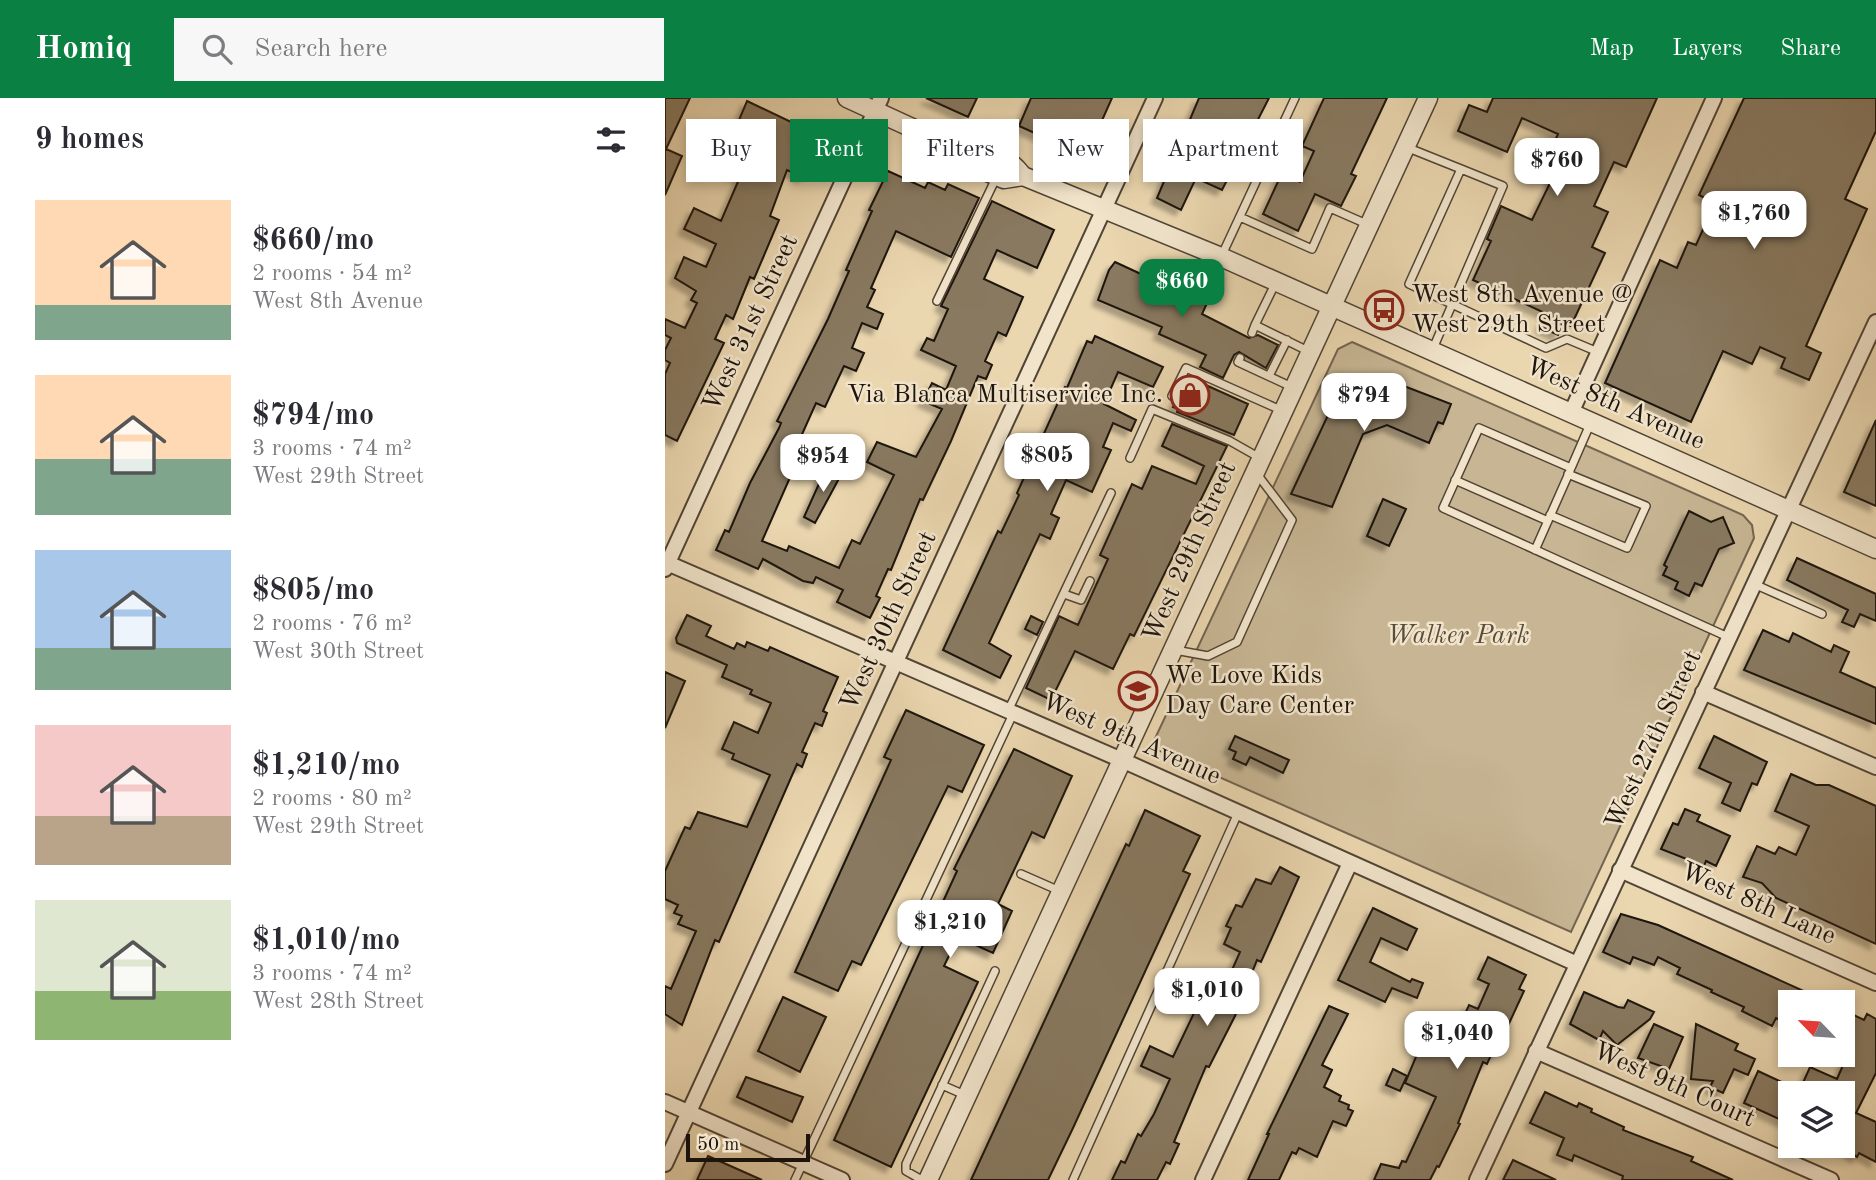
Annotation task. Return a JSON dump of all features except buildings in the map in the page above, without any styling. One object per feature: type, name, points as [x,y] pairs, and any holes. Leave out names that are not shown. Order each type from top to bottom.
[{"type":"street","name":"West 8th Avenue","points":[[847,98],[878,104],[904,119]]},
{"type":"street","name":"West 30th Street","points":[[665,1164],[1155,98]]},
{"type":"street","name":"West 29th Street","points":[[928,1180],[1124,761],[1428,98]]},
{"type":"street","points":[[1571,413],[1714,98]]},
{"type":"street","name":"West 31st Street","points":[[666,565],[878,104]]},
{"type":"street","name":"West 8th Avenue","points":[[1019,171],[1023,176],[1221,257],[1876,549]]},
{"type":"street","name":"West 8th Avenue","points":[[1019,177],[1023,176]]},
{"type":"street","name":"West 27th Street","points":[[1477,1180],[1876,322]]},
{"type":"street","name":"West 9th Avenue","points":[[666,565],[1124,761],[1577,964]]},
{"type":"street","points":[[1703,692],[1876,767]]},
{"type":"street","points":[[1203,1180],[1350,863]]},
{"type":"street","name":"West 8th Lane","points":[[1620,870],[1876,983]]},
{"type":"street","name":"West 9th Court","points":[[1536,1051],[1831,1180]]},
{"type":"street","points":[[665,1102],[842,1180]]},
{"type":"lane","points":[[1221,257],[1295,98]]},
{"type":"lane","points":[[1405,147],[1503,186],[1431,351]]},
{"type":"lane","points":[[1461,169],[1409,284],[1545,348],[1567,338],[1598,352]]},
{"type":"lane","points":[[937,301],[994,182]]},
{"type":"lane","points":[[1240,217],[1312,249],[1330,208],[1369,225]]},
{"type":"lane","points":[[1276,282],[1254,329],[1287,340],[1311,352]]},
{"type":"lane","points":[[1269,376],[1287,340]]},
{"type":"lane","points":[[1240,358],[1238,362],[1252,366],[1294,388]]},
{"type":"lane","points":[[1172,396],[1186,368],[1284,411]]},
{"type":"lane","points":[[1131,458],[1152,409],[1230,441],[1258,465],[1292,520],[1237,642],[1208,656],[1175,650]]},
{"type":"lane","points":[[1535,550],[1591,422]]},
{"type":"lane","points":[[1455,480],[1627,548],[1646,506],[1479,428],[1455,480],[1443,508],[1728,637]]},
{"type":"lane","points":[[795,1180],[1111,493]]},
{"type":"lane","points":[[1064,594],[1081,600],[1090,581]]},
{"type":"lane","points":[[1753,584],[1822,614]]},
{"type":"lane","points":[[1073,1180],[1238,813]]},
{"type":"lane","points":[[1021,874],[1063,892]]},
{"type":"lane","points":[[922,1180],[906,1171],[906,1164],[995,971]]},
{"type":"lane","points":[[942,1085],[967,1096]]},
{"type":"green space","name":"Walker Park","points":[[1352,342],[1743,515],[1752,525],[1754,538],[1571,932],[1151,747],[1338,349]]},
{"type":"place","name":"West 8th Avenue @ West 29th Street","points":[[1384,310]]},
{"type":"place","name":"Via Blanca Multiservice Inc.","points":[[1190,395]]},
{"type":"place","name":"We Love Kids Day Care Center","points":[[1138,691]]}]
